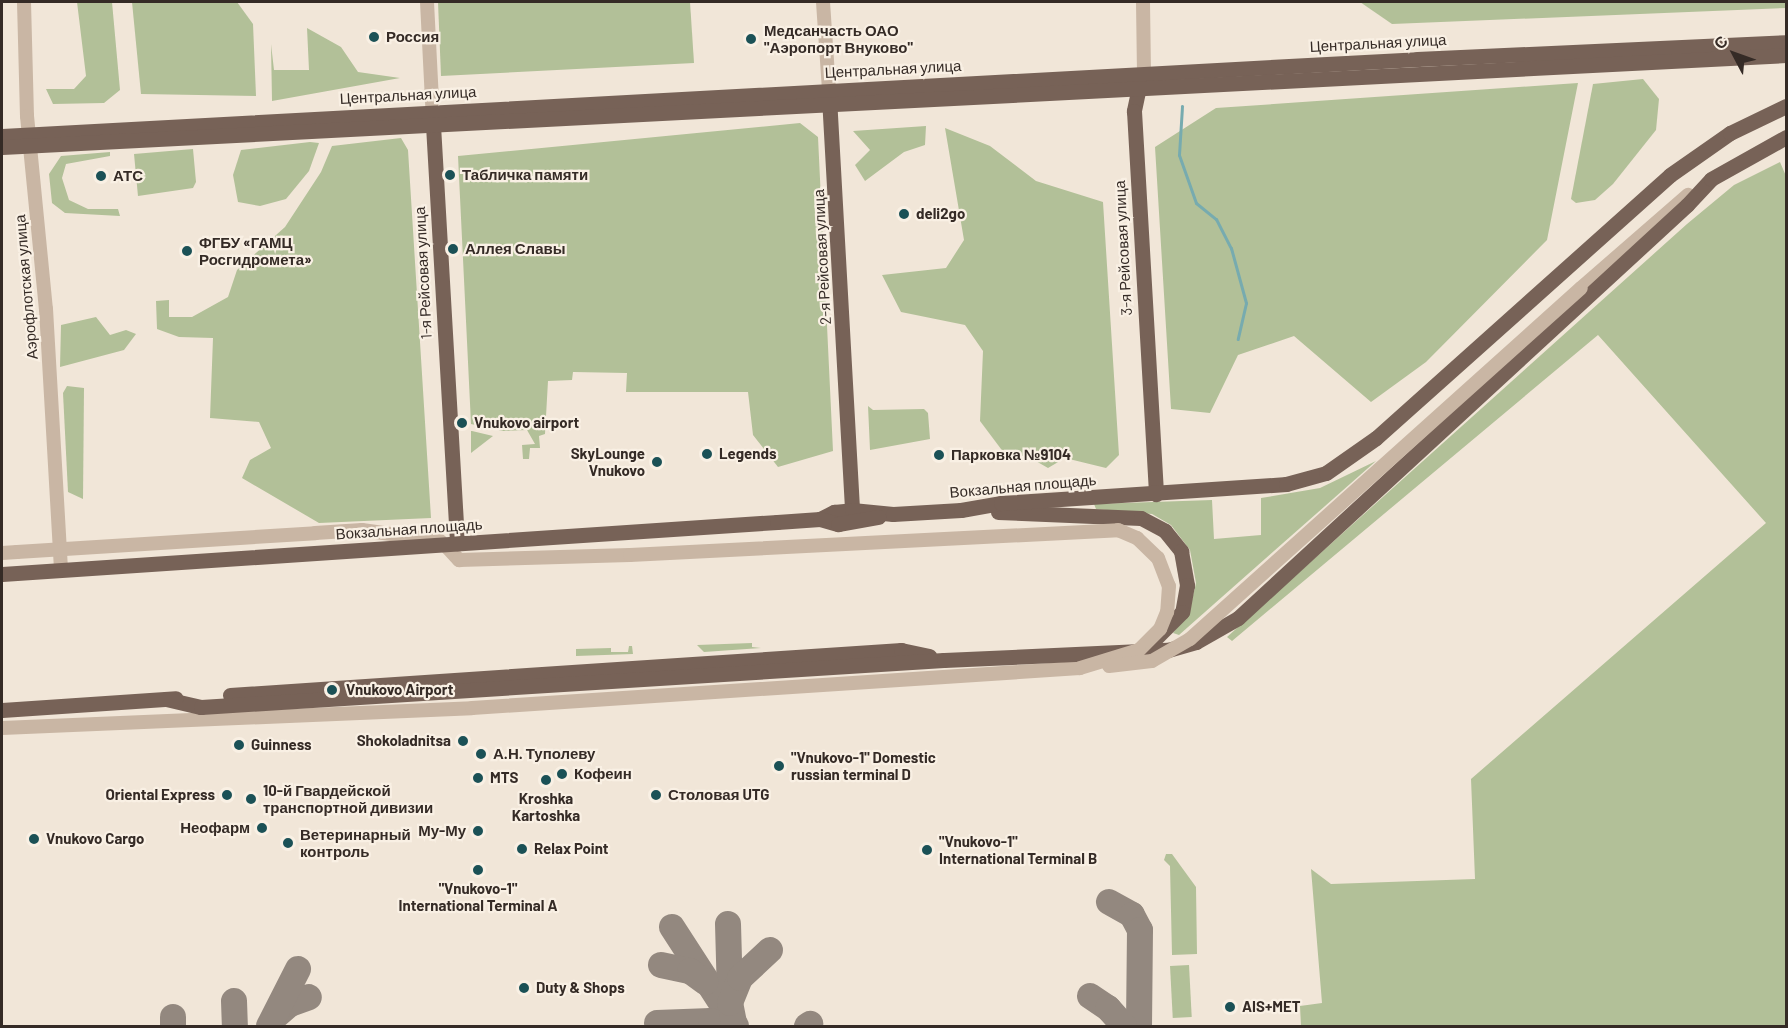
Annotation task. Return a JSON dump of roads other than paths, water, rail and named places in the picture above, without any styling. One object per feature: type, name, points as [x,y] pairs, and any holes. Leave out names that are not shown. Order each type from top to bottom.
[{"type":"main road","name":"Центральная улица","points":[[2,147],[30,140],[1140,81],[1786,42]]},
{"type":"main road","name":"Центральная улица","points":[[1140,81],[1786,55]]},
{"type":"main road","name":"3-я Рейсовая улица","points":[[1140,81],[1134,111],[1155,494]]},
{"type":"main road","name":"2-я Рейсовая улица","points":[[829,98],[852,510]]},
{"type":"main road","name":"Вокзальная площадь","points":[[2,574],[820,519],[838,524],[893,514],[961,510],[1001,503],[1296,483],[1346,463],[1670,174],[1730,133],[1786,106]]},
{"type":"main road","name":"1-я Рейсовая улица","points":[[433,118],[451,544]]},
{"type":"main road","name":"Центральная улица","points":[[2,136],[30,140]]},
{"type":"main road","points":[[166,699],[201,707],[944,660],[1168,650],[1196,642],[1238,618],[1687,205],[1711,179],[1786,137]]},
{"type":"main road","name":"Вокзальная площадь","points":[[820,519],[834,512],[852,510],[893,514]]},
{"type":"main road","points":[[961,510],[1142,519],[1165,531],[1176,543],[1186,568],[1184,603],[1169,627],[1135,652]]},
{"type":"main road","points":[[2,710],[902,650],[944,660]]},
{"type":"main road","points":[[706,676],[720,662]]},
{"type":"main road","points":[[473,691],[490,677]]},
{"type":"street","name":"Аэрофлотская улица","points":[[24,2],[30,140],[46,309],[61,570]]},
{"type":"street","name":"1-я Рейсовая улица","points":[[427,2],[433,118]]},
{"type":"street","name":"2-я Рейсовая улица","points":[[823,2],[829,98]]},
{"type":"street","name":"3-я Рейсовая улица","points":[[1140,81],[1143,2]]},
{"type":"street","points":[[2,728],[483,708],[1137,664],[1179,648],[1581,288],[1711,179]]},
{"type":"street","points":[[2,553],[362,530],[451,544],[459,560],[630,555],[1099,529],[1124,532],[1149,547],[1162,564],[1170,594],[1165,619],[1140,650],[1080,668]]},
{"type":"waterway","points":[[1182,106],[1179,155],[1196,203],[1216,219],[1231,248],[1246,303],[1238,339]]},
{"type":"place","name":"Россия","points":[[374,37]]},
{"type":"place","name":"Медсанчасть ОАО \"Аэропорт Внуково\"","points":[[751,39]]},
{"type":"place","name":"Табличка памяти","points":[[450,175]]},
{"type":"place","name":"АТС","points":[[101,176]]},
{"type":"place","name":"deli2go","points":[[904,214]]},
{"type":"place","name":"Аллея Славы","points":[[453,249]]},
{"type":"place","name":"ФГБУ «ГАМЦ Росгидромета»","points":[[187,251]]},
{"type":"place","name":"Vnukovo airport","points":[[462,423]]},
{"type":"place","name":"Legends","points":[[707,454]]},
{"type":"place","name":"Парковка №9104","points":[[939,455]]},
{"type":"place","name":"SkyLounge Vnukovo","points":[[657,462]]},
{"type":"place","name":"Vnukovo Airport","points":[[332,690]]},
{"type":"place","name":"Shokoladnitsa","points":[[463,741]]},
{"type":"place","name":"Guinness","points":[[239,745]]},
{"type":"place","name":"А.Н. Туполеву","points":[[481,754]]},
{"type":"place","name":"\"Vnukovo-1\" Domestic russian terminal D","points":[[779,766]]},
{"type":"place","name":"Кофеин","points":[[562,774]]},
{"type":"place","name":"MTS","points":[[478,778]]},
{"type":"place","name":"Kroshka Kartoshka","points":[[546,780]]},
{"type":"place","name":"Oriental Express","points":[[227,795]]},
{"type":"place","name":"Столовая UTG","points":[[656,795]]},
{"type":"place","name":"10-й Гвардейской транспортной дивизии","points":[[251,799]]},
{"type":"place","name":"Неофарм","points":[[262,828]]},
{"type":"place","name":"Му-Му","points":[[478,831]]},
{"type":"place","name":"Vnukovo Cargo","points":[[34,839]]},
{"type":"place","name":"Ветеринарный контроль","points":[[288,843]]},
{"type":"place","name":"Relax Point","points":[[522,849]]},
{"type":"place","name":"\"Vnukovo-1\" International Terminal B","points":[[927,850]]},
{"type":"place","name":"\"Vnukovo-1\" International Terminal A","points":[[478,870]]},
{"type":"place","name":"Duty & Shops","points":[[524,988]]},
{"type":"place","name":"AIS+MET","points":[[1230,1007]]}]
